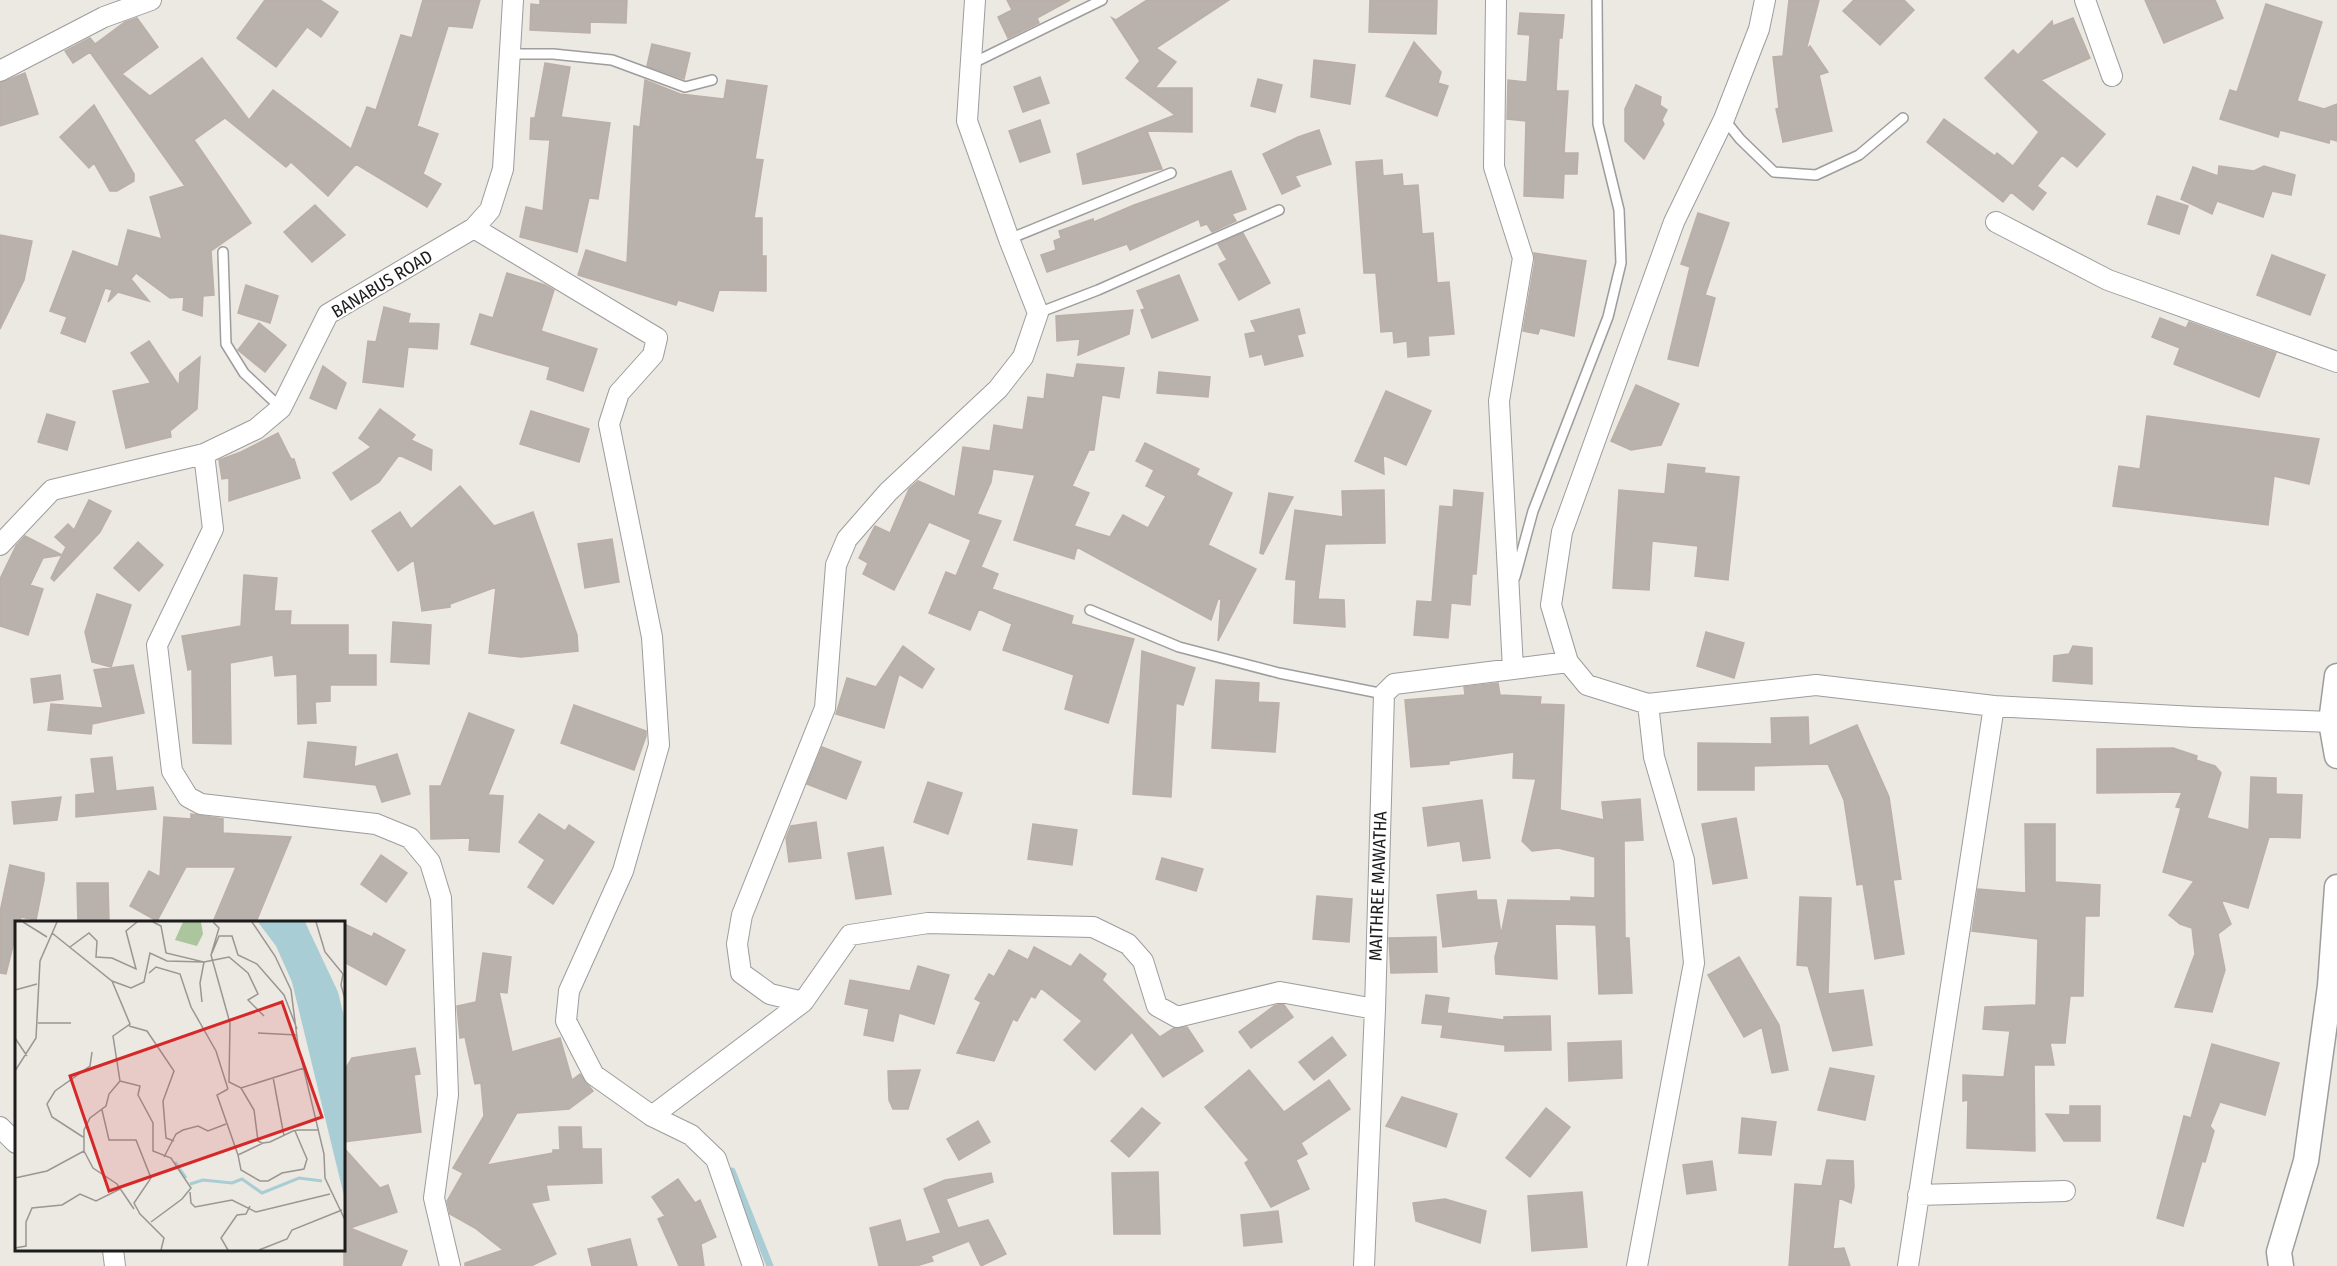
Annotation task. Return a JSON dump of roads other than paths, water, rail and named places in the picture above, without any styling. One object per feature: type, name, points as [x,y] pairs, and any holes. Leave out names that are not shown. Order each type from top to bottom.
[{"type":"street","points":[[0,71],[104,17],[151,0]]},
{"type":"street","name":"BANABUS ROAD","points":[[0,545],[52,490],[204,454],[256,429],[281,408],[328,314],[474,228],[490,210],[503,169],[513,0]]},
{"type":"street","points":[[803,1002],[770,994],[741,973],[737,944],[742,915],[825,708],[836,565],[846,539],[888,492],[998,389],[1023,357],[1038,313],[967,121],[975,0]]},
{"type":"street","points":[[1496,0],[1494,167],[1523,258],[1499,401],[1513,669]]},
{"type":"street","points":[[1766,0],[1759,29],[1724,119],[1674,222],[1562,532],[1551,606],[1568,662],[1587,685],[1648,704],[1816,685],[1994,706],[2331,722]]},
{"type":"street","points":[[2085,0],[2112,76]]},
{"type":"street","points":[[1996,222],[2108,280],[2337,362]]},
{"type":"street","points":[[474,228],[657,338],[653,355],[619,393],[609,424],[652,637],[659,745],[623,871],[569,991],[566,1021],[594,1075],[652,1116],[691,1135],[716,1159],[753,1266]]},
{"type":"street","points":[[204,454],[213,529],[157,645],[172,771],[188,797],[201,804],[376,824],[410,838],[430,862],[441,898],[448,1095],[434,1198],[450,1266]]},
{"type":"street","points":[[1384,694],[1394,684],[1568,662]]},
{"type":"street","points":[[2337,676],[2331,722],[2337,756]]},
{"type":"street","name":"MAITHREE MAWATHA","points":[[1364,1266],[1375,1008],[1384,694]]},
{"type":"street","points":[[1637,1266],[1694,963],[1684,860],[1654,756],[1648,704]]},
{"type":"street","points":[[1908,1266],[1994,706]]},
{"type":"street","points":[[2281,1266],[2279,1252],[2306,1161],[2330,986],[2337,887]]},
{"type":"street","points":[[652,1116],[803,1002],[850,935],[928,923],[1093,927],[1128,944],[1143,961],[1156,1006],[1177,1017],[1280,992],[1375,1008]]},
{"type":"street","points":[[0,1128],[15,1142]]},
{"type":"street","points":[[1918,1195],[2065,1191]]},
{"type":"street","points":[[113,1251],[115,1266]]},
{"type":"lane","points":[[971,64],[1102,0]]},
{"type":"lane","points":[[1509,598],[1533,511],[1608,317],[1621,263],[1619,210],[1598,124],[1597,0]]},
{"type":"lane","points":[[510,54],[553,54],[612,60],[684,87],[712,80]]},
{"type":"lane","points":[[1724,119],[1740,139],[1774,172],[1816,175],[1859,155],[1903,118]]},
{"type":"lane","points":[[1009,239],[1171,174]]},
{"type":"lane","points":[[1038,313],[1098,290],[1279,210]]},
{"type":"lane","points":[[223,252],[226,344],[244,373],[281,408]]},
{"type":"lane","points":[[1090,610],[1179,647],[1279,673],[1384,694]]},
{"type":"waterway","points":[[732,1171],[770,1266]]}]
